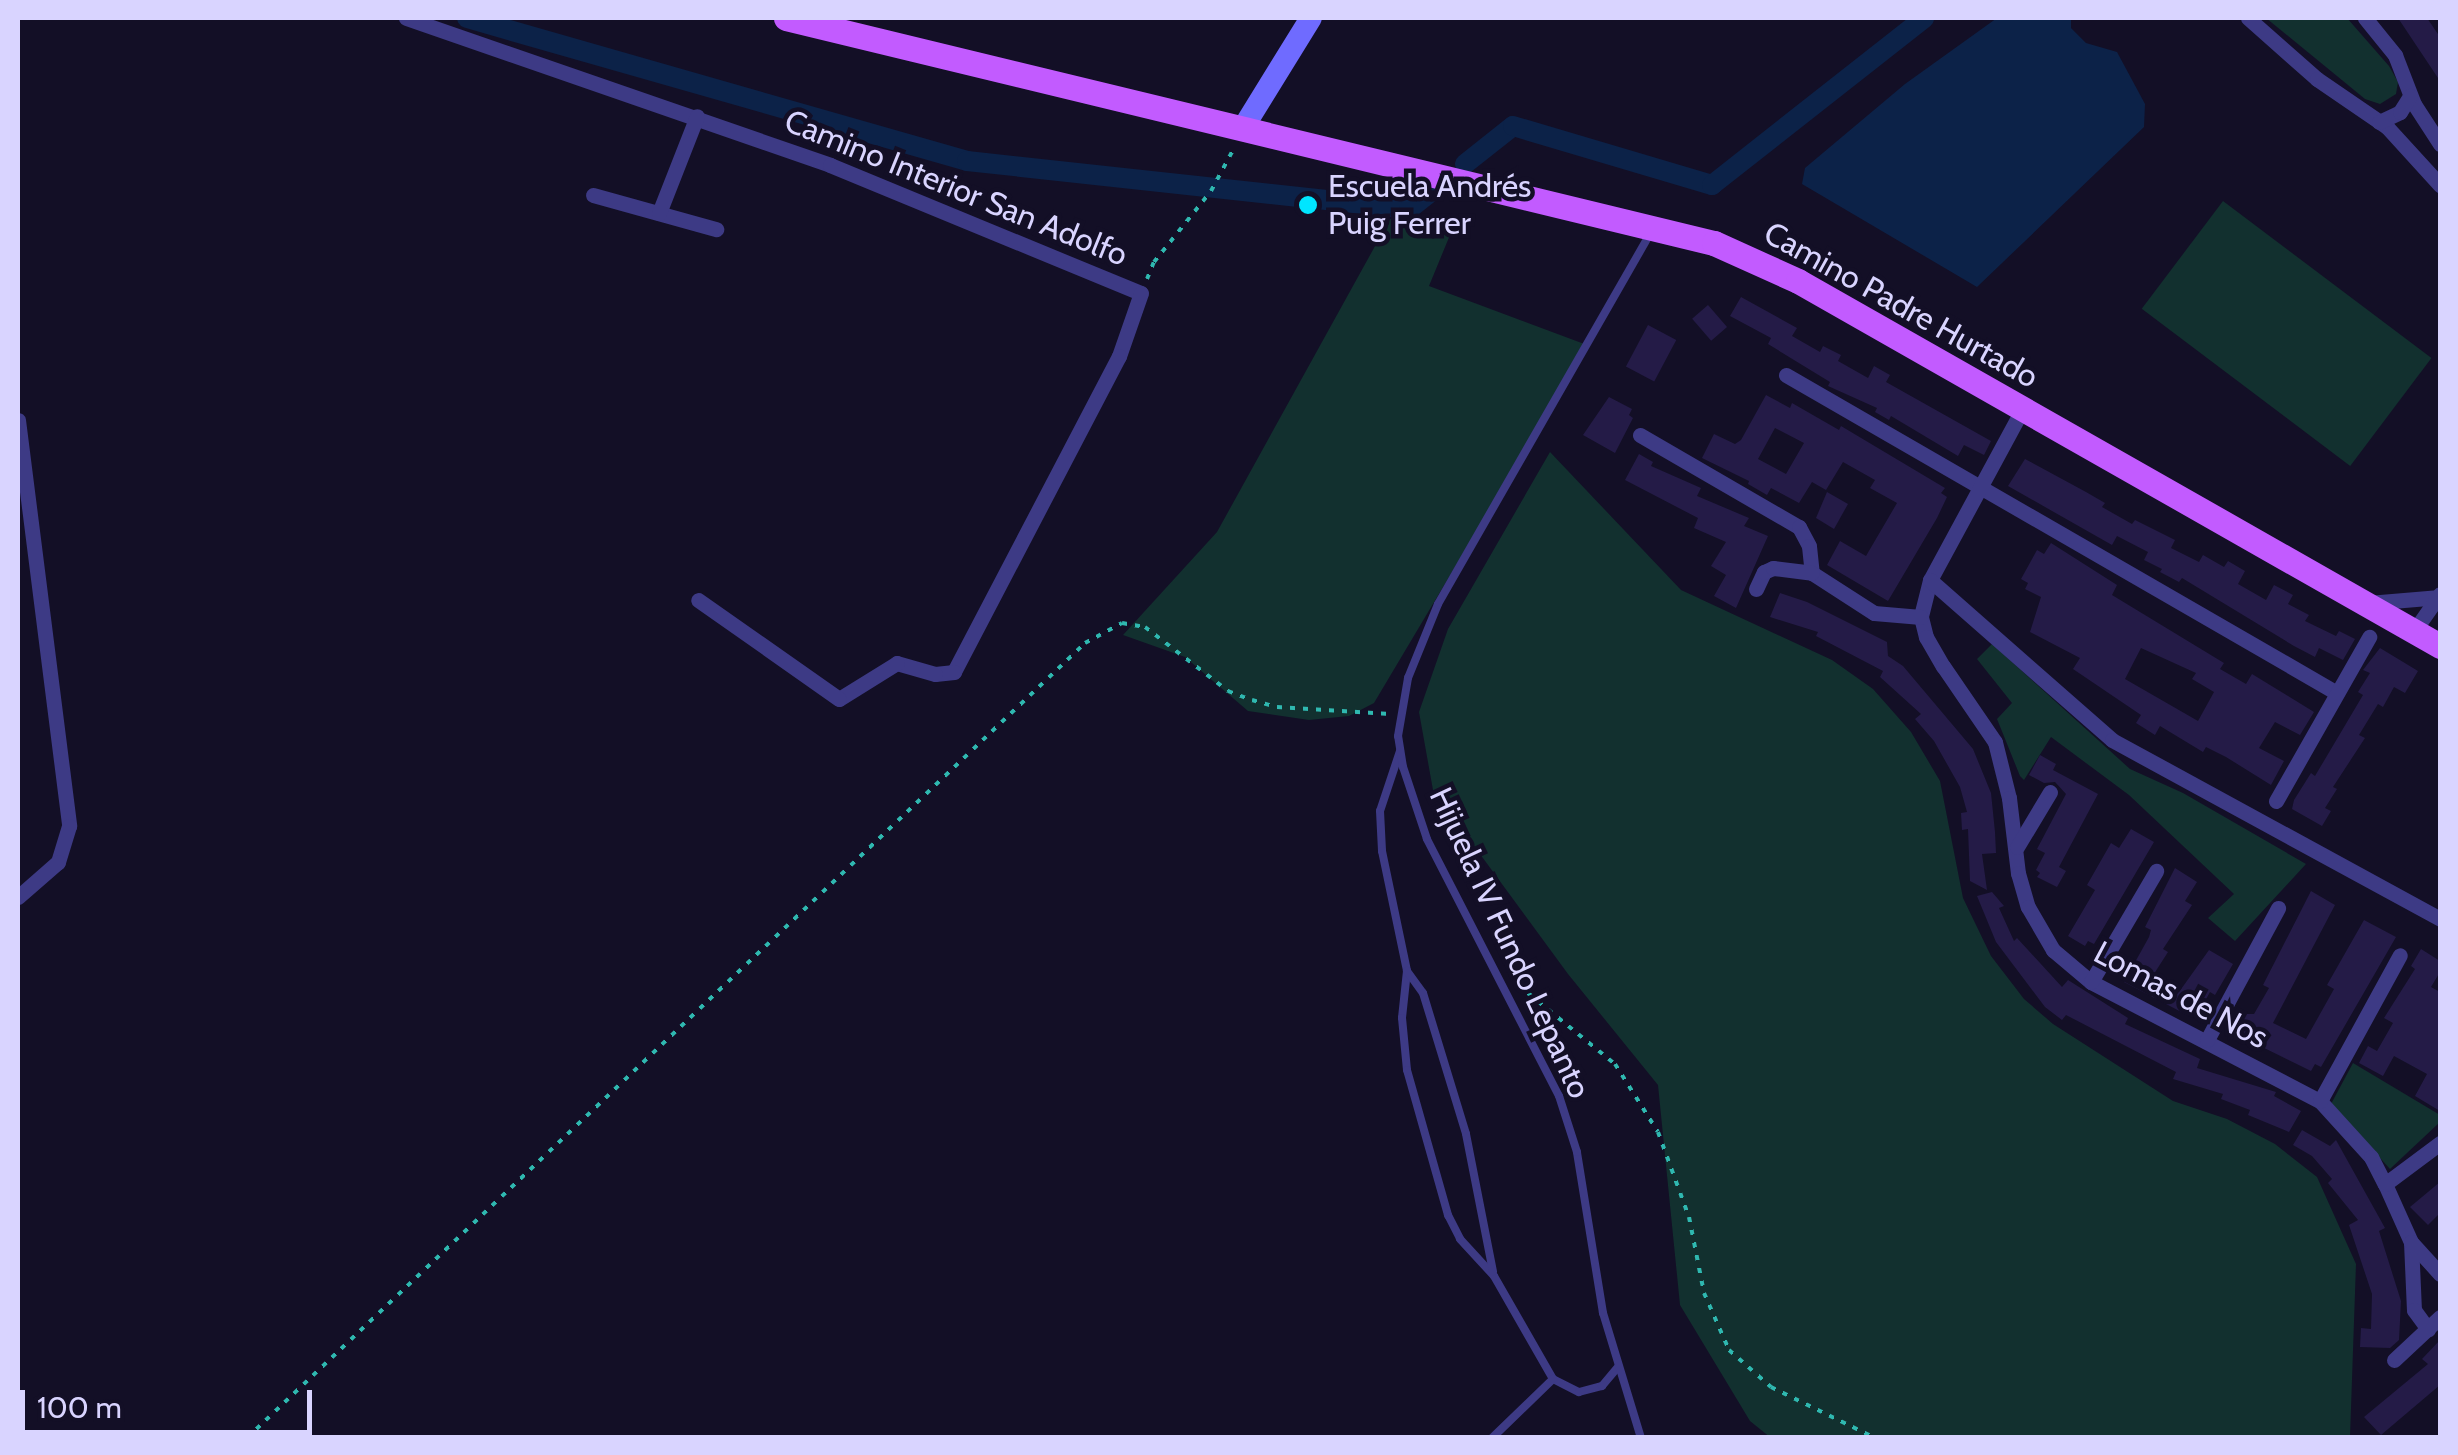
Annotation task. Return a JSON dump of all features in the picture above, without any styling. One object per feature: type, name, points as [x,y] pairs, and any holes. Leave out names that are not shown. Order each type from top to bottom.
[{"type":"main road","name":"Camino Padre Hurtado","points":[[786,18],[1655,226],[1771,266],[2440,646]]},
{"type":"main road","points":[[1244,128],[1311,18]]},
{"type":"street","name":"Camino Interior San Adolfo","points":[[406,18],[830,165],[1141,293],[1119,356],[954,672],[936,674],[897,663],[839,699],[698,600]]},
{"type":"street","points":[[2248,18],[2307,71],[2380,122],[2440,185]]},
{"type":"street","points":[[2364,18],[2394,55],[2410,96],[2440,144]]},
{"type":"street","points":[[2380,122],[2400,112],[2410,96]]},
{"type":"street","points":[[658,213],[697,116]]},
{"type":"street","points":[[592,195],[716,229]]},
{"type":"street","points":[[1786,375],[2337,693]]},
{"type":"street","points":[[1756,590],[1764,572],[1774,568],[1812,573],[1874,613],[1921,617],[1930,580],[2022,410]]},
{"type":"street","points":[[18,420],[68,826],[58,862],[18,897]]},
{"type":"street","points":[[1640,435],[1799,527],[1809,546],[1812,573]]},
{"type":"street","points":[[1930,580],[2112,740],[2440,919]]},
{"type":"street","points":[[2364,604],[2440,596]]},
{"type":"street","points":[[2414,631],[2440,596]]},
{"type":"street","name":"Lomas de Nos","points":[[1921,617],[1943,666],[1995,742],[2018,873],[2038,928],[2052,950],[2124,1003],[2208,1040],[2320,1101],[2372,1157],[2385,1184],[2411,1242],[2414,1310],[2428,1328]]},
{"type":"street","points":[[2276,801],[2369,638]]},
{"type":"street","points":[[2016,846],[2050,792]]},
{"type":"street","points":[[2091,982],[2156,871]]},
{"type":"street","points":[[2208,1040],[2278,908]]},
{"type":"street","points":[[2320,1101],[2400,955]]},
{"type":"street","points":[[2385,1184],[2440,1143]]},
{"type":"street","points":[[2411,1242],[2440,1274]]},
{"type":"street","points":[[2394,1360],[2440,1316]]},
{"type":"lane","name":"Hijuela IV Fundo Lepanto","points":[[1641,1438],[1596,1279],[1577,1152],[1559,1096],[1427,839],[1400,751],[1400,715],[1408,678],[1438,604],[1655,226]]},
{"type":"lane","points":[[1400,751],[1380,811],[1382,851],[1407,970],[1402,1018],[1406,1070],[1437,1178],[1460,1239],[1494,1276],[1553,1379],[1579,1392],[1602,1386],[1618,1367]]},
{"type":"lane","points":[[1407,970],[1423,992],[1466,1134],[1494,1276]]},
{"type":"lane","points":[[1492,1438],[1553,1379]]},
{"type":"path","points":[[1141,293],[1154,262],[1211,191],[1244,128]]},
{"type":"path","points":[[247,1438],[1085,643],[1122,623],[1145,627],[1228,691],[1252,700],[1294,708],[1400,715]]},
{"type":"path","points":[[1492,962],[1615,1064],[1658,1132],[1689,1217],[1704,1293],[1729,1350],[1771,1387],[1875,1438]]},
{"type":"green space","points":[[2266,18],[2347,18],[2389,66],[2398,82],[2396,94],[2380,104],[2365,99]]},
{"type":"green space","points":[[2223,201],[2431,358],[2350,466],[2142,309]]},
{"type":"green space","points":[[1390,219],[1450,235],[1429,286],[1587,345],[1374,703],[1349,716],[1309,720],[1248,711],[1185,657],[1123,635],[1217,532]]},
{"type":"green space","points":[[1550,452],[1681,590],[1832,660],[1873,689],[1911,732],[1940,781],[1963,898],[1991,956],[2024,999],[2053,1024],[2173,1101],[2227,1119],[2275,1144],[2317,1177],[2356,1264],[2350,1437],[1771,1438],[1750,1421],[1680,1305],[1658,1085],[1568,974],[1433,790],[1419,712],[1448,629]]},
{"type":"green space","points":[[1992,644],[2130,769],[2183,793],[2306,864],[2235,941],[2208,918],[2234,894],[2129,795],[2051,737],[2024,780],[2020,776],[1997,719],[2012,703],[1977,659]]},
{"type":"green space","points":[[2353,1063],[2440,1115],[2440,1122],[2390,1169],[2331,1104]]},
{"type":"water","points":[[1997,18],[2071,18],[2071,28],[2086,43],[2117,52],[2145,104],[2144,127],[1977,287],[1802,184],[1805,168],[1905,84]]},
{"type":"building","points":[[2398,18],[2427,18],[2440,37],[2440,81]]},
{"type":"building","points":[[1741,297],[1797,328],[1792,336],[1820,352],[1823,346],[1841,355],[1838,361],[1868,378],[1874,366],[1890,375],[1886,382],[1991,441],[1984,455],[1964,445],[1958,456],[1891,416],[1889,420],[1875,412],[1877,408],[1828,386],[1830,382],[1768,344],[1771,338],[1730,316]]},
{"type":"building","points":[[1708,305],[1727,327],[1711,341],[1692,319]]},
{"type":"building","points":[[1648,325],[1676,340],[1654,382],[1626,366]]},
{"type":"building","points":[[1766,395],[1790,408],[1792,403],[1839,430],[1841,426],[1945,488],[1941,493],[1947,497],[1937,518],[1888,601],[1827,565],[1840,541],[1866,556],[1897,503],[1870,488],[1875,480],[1843,462],[1826,490],[1812,482],[1799,503],[1771,488],[1767,495],[1749,481],[1702,458],[1714,434],[1735,444]],"holes":[[[1775,428],[1804,443],[1786,474],[1758,459]]]},
{"type":"building","points":[[1609,397],[1632,409],[1629,415],[1633,418],[1615,453],[1583,435]]},
{"type":"building","points":[[1639,454],[1653,462],[1651,466],[1701,488],[1697,496],[1749,518],[1744,526],[1768,536],[1736,608],[1714,596],[1726,575],[1711,566],[1726,542],[1694,528],[1698,518],[1625,480]]},
{"type":"building","points":[[2025,459],[2105,503],[2102,507],[2132,524],[2135,520],[2175,540],[2171,548],[2199,562],[2203,555],[2224,567],[2228,561],[2245,571],[2238,584],[2266,600],[2274,585],[2293,595],[2288,604],[2309,615],[2305,621],[2336,636],[2339,631],[2355,639],[2343,660],[2319,648],[2315,657],[2182,578],[2179,582],[2160,572],[2162,569],[2144,560],[2148,552],[2117,536],[2112,545],[2008,486]]},
{"type":"building","points":[[1827,492],[1848,504],[1834,529],[1816,518]]},
{"type":"building","points":[[2051,543],[2117,585],[2112,595],[2224,663],[2220,669],[2246,684],[2252,674],[2314,712],[2300,735],[2275,722],[2259,748],[2284,761],[2271,785],[2206,747],[2203,752],[2160,726],[2155,735],[2136,723],[2141,715],[2073,669],[2080,658],[2030,632],[2041,597],[2025,589],[2028,583],[2021,579],[2037,550],[2044,554]],"holes":[[[2141,648],[2196,673],[2192,679],[2214,692],[2198,721],[2125,679]]]},
{"type":"building","points":[[1780,593],[1807,602],[1887,642],[1888,656],[1903,666],[1973,749],[1991,793],[1995,832],[1996,853],[1982,854],[1987,890],[1970,881],[1968,829],[1962,830],[1961,813],[1967,812],[1960,787],[1934,741],[1915,719],[1921,714],[1880,677],[1883,671],[1816,636],[1818,632],[1770,617]]},
{"type":"building","points":[[2380,648],[2418,671],[2405,693],[2394,687],[2383,707],[2378,704],[2359,735],[2365,738],[2333,787],[2337,789],[2325,808],[2331,811],[2322,826],[2292,809],[2294,800],[2311,773],[2315,776],[2363,695],[2358,692],[2370,673],[2363,670]]},
{"type":"building","points":[[2040,755],[2056,764],[2053,770],[2098,794],[2059,867],[2066,871],[2057,887],[2037,877],[2040,873],[2036,870],[2045,853],[2037,849],[2066,794],[2055,782],[2044,783],[2029,775]]},
{"type":"building","points":[[2131,829],[2154,842],[2094,944],[2088,941],[2085,946],[2068,936],[2095,890],[2087,885],[2111,843],[2119,848]]},
{"type":"building","points":[[2175,868],[2197,882],[2185,901],[2192,905],[2163,949],[2168,952],[2152,977],[2179,992],[2209,950],[2233,964],[2215,995],[2210,992],[2198,1014],[2192,1011],[2189,1016],[2124,982],[2149,937],[2151,930],[2145,927]]},
{"type":"building","points":[[2311,891],[2335,905],[2273,1023],[2306,1039],[2334,989],[2327,985],[2364,920],[2396,937],[2321,1067],[2315,1064],[2311,1071],[2234,1033],[2243,1014],[2254,1014],[2269,988],[2263,985]]},
{"type":"building","points":[[1992,892],[2004,906],[1999,908],[2014,941],[2017,938],[2062,987],[2068,980],[2128,1018],[2125,1024],[2200,1059],[2197,1068],[2276,1092],[2274,1096],[2301,1111],[2289,1132],[2248,1115],[2250,1110],[2221,1099],[2223,1094],[2173,1079],[2176,1072],[2066,1015],[2062,1020],[2045,1007],[1996,942],[1977,896]]},
{"type":"building","points":[[2421,949],[2440,961],[2440,972],[2431,987],[2440,992],[2440,1111],[2415,1096],[2427,1074],[2394,1056],[2383,1076],[2359,1063],[2368,1046],[2377,1051],[2393,1023],[2384,1018],[2415,969],[2411,966]]},
{"type":"building","points":[[2302,1130],[2330,1146],[2336,1140],[2385,1228],[2379,1231],[2401,1301],[2399,1340],[2390,1348],[2360,1347],[2361,1328],[2371,1329],[2372,1294],[2349,1225],[2358,1220],[2328,1183],[2332,1179],[2312,1156],[2293,1145]]},
{"type":"building","points":[[2440,1182],[2440,1213],[2428,1225],[2410,1207]]},
{"type":"building","points":[[2440,1340],[2440,1385],[2381,1435],[2364,1417],[2428,1364],[2422,1359]]},
{"type":"waterway","points":[[467,18],[967,161],[1409,209],[1433,190]]},
{"type":"waterway","points":[[1465,164],[1513,126],[1712,185],[1924,18]]},
{"type":"place","name":"Escuela Andrés Puig Ferrer","points":[[1308,205]]}]
